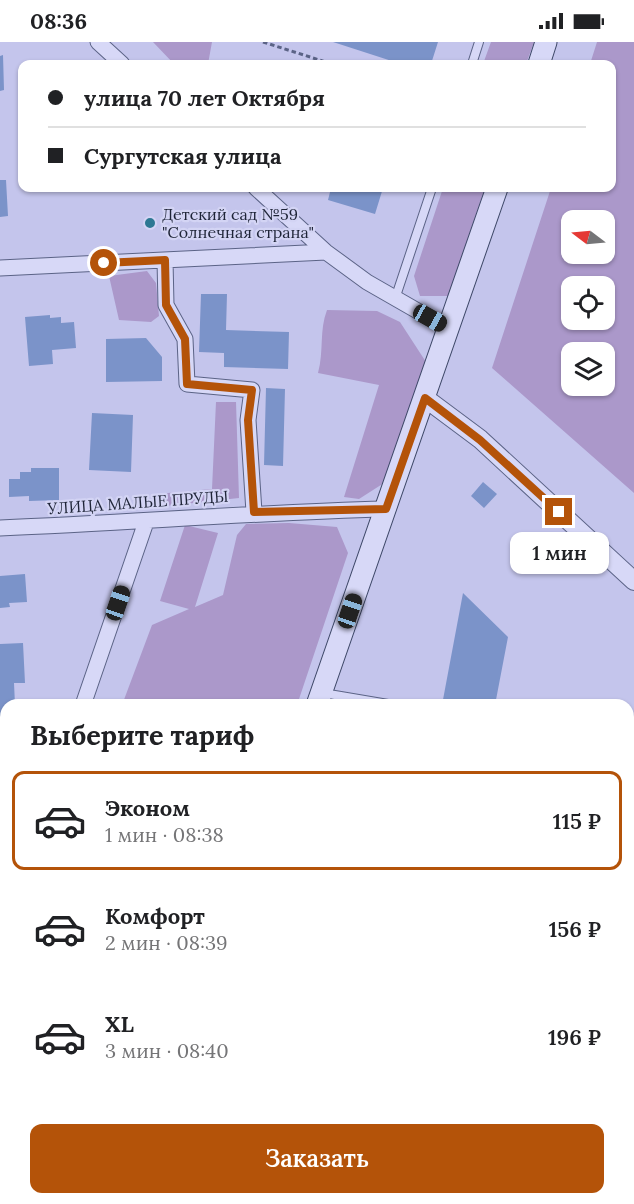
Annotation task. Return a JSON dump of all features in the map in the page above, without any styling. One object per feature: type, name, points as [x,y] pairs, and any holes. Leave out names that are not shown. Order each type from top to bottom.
[{"type":"main road","points":[[540,60],[546,42]]},
{"type":"main road","points":[[319,699],[496,192]]},
{"type":"street","points":[[98,42],[118,60]]},
{"type":"street","points":[[260,192],[326,252],[367,282],[449,329]]},
{"type":"street","points":[[0,268],[326,252]]},
{"type":"street","points":[[165,260],[166,305],[185,339],[187,384],[252,390],[248,420],[254,512]]},
{"type":"street","points":[[425,398],[480,440],[634,581]]},
{"type":"street","name":"УЛИЦА МАЛЫЕ ПРУДЫ","points":[[0,528],[146,522],[254,512],[386,509]]},
{"type":"street","points":[[85,699],[146,522]]},
{"type":"lane","points":[[473,60],[479,42]]},
{"type":"lane","points":[[395,299],[431,192]]},
{"type":"path","points":[[263,42],[319,60]]},
{"type":"shaded area","points":[[153,42],[212,42],[209,60],[170,60]]},
{"type":"shaded area","points":[[491,42],[534,42],[527,60],[484,60]]},
{"type":"shaded area","points":[[597,42],[634,42],[634,493],[492,368],[550,192],[616,192],[616,60],[591,60]]},
{"type":"shaded area","points":[[442,192],[484,192],[448,296],[420,296],[414,276]]},
{"type":"shaded area","points":[[147,271],[156,283],[159,316],[151,322],[119,320],[109,276]]},
{"type":"shaded area","points":[[327,310],[377,311],[400,322],[426,362],[384,483],[359,499],[344,497],[379,385],[318,373]]},
{"type":"shaded area","points":[[216,402],[236,402],[239,498],[157,507],[157,494],[212,489]]},
{"type":"shaded area","points":[[289,523],[337,527],[348,553],[299,699],[124,699],[152,625],[189,609],[160,601],[185,525],[218,533],[195,607],[223,595],[237,535],[246,524]]},
{"type":"building","points":[[333,42],[438,42],[432,60],[389,60]]},
{"type":"building","points":[[3,55],[4,90],[0,91],[0,56]]},
{"type":"building","points":[[0,180],[6,180],[8,216],[0,217]]},
{"type":"building","points":[[330,192],[382,192],[375,214],[328,200]]},
{"type":"building","points":[[201,294],[227,294],[226,330],[289,332],[288,369],[224,367],[224,353],[199,352]]},
{"type":"building","points":[[50,315],[50,318],[61,317],[61,323],[74,322],[76,348],[52,350],[53,364],[29,366],[25,317]]},
{"type":"building","points":[[146,338],[162,357],[162,381],[106,382],[106,339]]},
{"type":"building","points":[[266,388],[285,389],[283,466],[264,465]]},
{"type":"building","points":[[92,413],[133,415],[131,472],[89,470]]},
{"type":"building","points":[[31,468],[59,468],[59,500],[29,501],[29,496],[9,497],[9,479],[20,479],[20,472],[31,472]]},
{"type":"building","points":[[483,482],[497,494],[484,508],[471,496]]},
{"type":"building","points":[[25,574],[27,602],[9,603],[10,607],[0,608],[0,576]]},
{"type":"building","points":[[463,593],[508,637],[496,699],[443,699]]},
{"type":"building","points":[[23,643],[25,683],[14,683],[15,699],[0,699],[0,644]]},
{"type":"place","name":"Детский сад №59 \"Солнечная страна\"","points":[[150,223]]},
{"type":"route","points":[[104,263],[165,260],[166,305],[185,339],[187,384],[252,390],[248,420],[254,512],[386,509],[425,398],[480,440],[559,512]]}]
